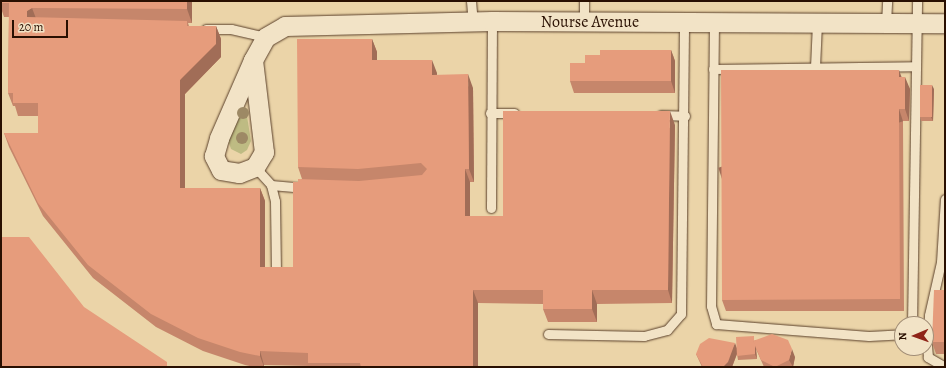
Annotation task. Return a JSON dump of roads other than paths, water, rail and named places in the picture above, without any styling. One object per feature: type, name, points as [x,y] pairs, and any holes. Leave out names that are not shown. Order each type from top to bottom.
[{"type":"street","name":"Nourse Avenue","points":[[255,167],[239,173],[221,170],[214,156],[252,60],[266,37],[285,26],[492,21],[945,23]]},
{"type":"street","points":[[252,60],[264,152],[255,167]]},
{"type":"lane","points":[[471,1],[473,22]]},
{"type":"lane","points":[[584,1],[584,22]]},
{"type":"lane","points":[[886,23],[887,1]]},
{"type":"lane","points":[[912,316],[917,1]]},
{"type":"lane","points":[[491,208],[490,113],[492,21]]},
{"type":"lane","points":[[548,334],[644,336],[666,330],[681,314],[685,116],[684,22]]},
{"type":"lane","points":[[714,22],[711,306],[716,324],[869,336],[894,334]]},
{"type":"lane","points":[[815,67],[817,23]]},
{"type":"lane","points":[[192,29],[231,29],[266,37]]},
{"type":"lane","points":[[713,69],[916,66]]},
{"type":"lane","points":[[490,113],[522,113]]},
{"type":"lane","points":[[646,115],[685,116]]},
{"type":"lane","points":[[255,167],[271,185],[275,201],[276,271]]},
{"type":"lane","points":[[271,185],[313,188]]},
{"type":"lane","points":[[945,199],[941,262],[929,315],[927,345],[928,357],[945,367]]}]
